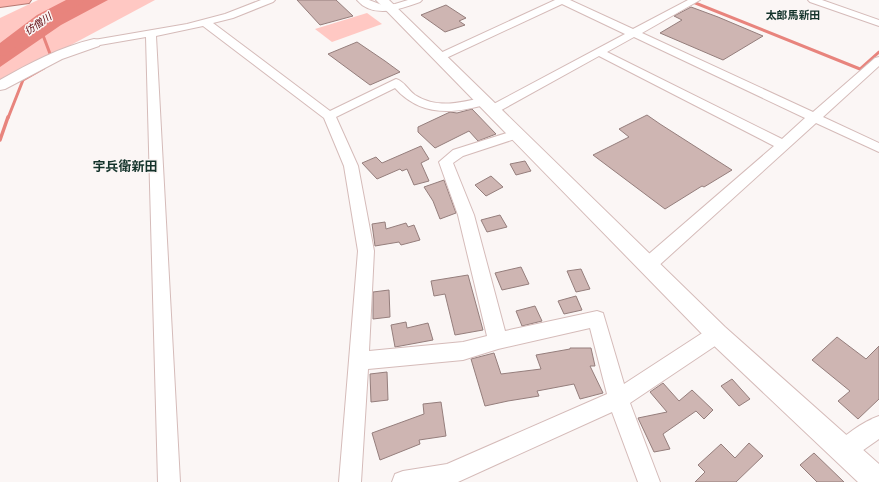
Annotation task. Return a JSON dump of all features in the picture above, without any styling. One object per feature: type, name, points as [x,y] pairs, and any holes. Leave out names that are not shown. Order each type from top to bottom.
[{"type":"highway","points":[[0,3],[24,0]]},
{"type":"street","points":[[0,86],[53,56],[69,50],[94,43],[206,23],[270,0]]},
{"type":"street","points":[[362,0],[371,6],[417,0]]},
{"type":"street","points":[[440,57],[563,0],[879,148]]},
{"type":"street","points":[[329,116],[396,84],[411,97],[436,107],[450,108],[474,104],[488,105],[599,52],[695,0]]},
{"type":"street","points":[[813,0],[879,23]]},
{"type":"street","points":[[395,3],[440,57],[516,134],[718,334],[878,482]]},
{"type":"street","points":[[206,23],[329,116],[351,166],[366,251],[350,482]]},
{"type":"street","points":[[150,34],[169,482]]},
{"type":"street","points":[[599,52],[783,145]]},
{"type":"street","points":[[649,264],[783,145],[816,118],[879,60]]},
{"type":"street","points":[[498,340],[466,215],[446,162],[458,153],[516,134]]},
{"type":"street","points":[[359,361],[462,351],[498,340],[597,319],[618,399],[649,482]]},
{"type":"street","points":[[403,482],[448,475],[618,399],[718,334]]},
{"type":"street","points":[[844,450],[879,426]]},
{"type":"shaded area","points":[[38,0],[155,0],[0,83],[0,18]]},
{"type":"shaded area","points":[[80,0],[108,0],[61,25],[0,67],[0,46]]},
{"type":"shaded area","points":[[367,13],[382,24],[332,42],[315,29]]},
{"type":"building","points":[[297,0],[336,0],[353,16],[320,25]]},
{"type":"building","points":[[446,5],[466,18],[459,21],[465,25],[445,32],[421,15]]},
{"type":"building","points":[[691,7],[763,36],[723,60],[660,33],[682,20],[674,16]]},
{"type":"building","points":[[357,42],[400,72],[370,85],[328,54]]},
{"type":"building","points":[[472,109],[496,134],[478,141],[469,131],[435,148],[418,132],[418,127],[450,112],[457,113]]},
{"type":"building","points":[[647,115],[732,170],[704,187],[702,186],[665,209],[593,155],[629,137],[619,129]]},
{"type":"building","points":[[421,146],[429,159],[421,163],[429,181],[414,185],[407,169],[402,171],[400,169],[377,179],[362,163],[376,157],[382,163]]},
{"type":"building","points":[[525,161],[531,171],[516,175],[510,164]]},
{"type":"building","points":[[491,176],[503,187],[486,196],[475,185]]},
{"type":"building","points":[[444,180],[456,213],[440,219],[433,201],[424,187]]},
{"type":"building","points":[[500,215],[507,227],[487,232],[481,220]]},
{"type":"building","points":[[385,222],[386,229],[406,223],[408,227],[414,225],[420,240],[401,245],[399,242],[375,246],[372,224]]},
{"type":"building","points":[[521,267],[529,284],[502,290],[495,273]]},
{"type":"building","points":[[581,269],[590,289],[576,292],[567,271]]},
{"type":"building","points":[[468,275],[483,330],[455,335],[445,294],[434,296],[431,281]]},
{"type":"building","points":[[389,290],[390,317],[373,319],[373,292]]},
{"type":"building","points":[[576,296],[582,310],[564,314],[558,301]]},
{"type":"building","points":[[535,306],[542,321],[522,326],[516,311]]},
{"type":"building","points":[[406,322],[407,328],[428,323],[433,340],[395,347],[391,325]]},
{"type":"building","points":[[837,337],[866,359],[879,346],[879,399],[858,419],[838,401],[850,391],[812,360]]},
{"type":"building","points":[[570,348],[591,348],[595,366],[590,366],[603,393],[580,399],[574,384],[537,391],[539,396],[485,406],[471,359],[494,353],[501,374],[541,369],[536,355]]},
{"type":"building","points":[[387,372],[388,400],[371,402],[370,374]]},
{"type":"building","points":[[732,379],[750,399],[739,406],[721,386]]},
{"type":"building","points":[[663,383],[679,401],[692,390],[713,410],[704,419],[696,411],[663,434],[670,449],[654,452],[638,418],[667,412],[650,392]]},
{"type":"building","points":[[441,402],[446,436],[419,440],[420,444],[380,460],[372,433],[424,414],[423,404]]},
{"type":"building","points":[[749,443],[763,456],[736,482],[695,482],[705,472],[698,465],[721,444],[735,458]]},
{"type":"building","points":[[814,453],[844,482],[817,482],[800,465]]},
{"type":"waterway","name":"彷僧川","points":[[0,51],[43,18],[77,0]]},
{"type":"waterway","points":[[688,0],[860,69],[879,52]]},
{"type":"waterway","points":[[38,22],[52,59]]},
{"type":"waterway","points":[[8,118],[23,80],[44,68]]},
{"type":"waterway","points":[[0,140],[8,117]]},
{"type":"district","name":"太郎馬新田","points":[[793,15]]},
{"type":"district","name":"宇兵衛新田","points":[[125,166]]}]
